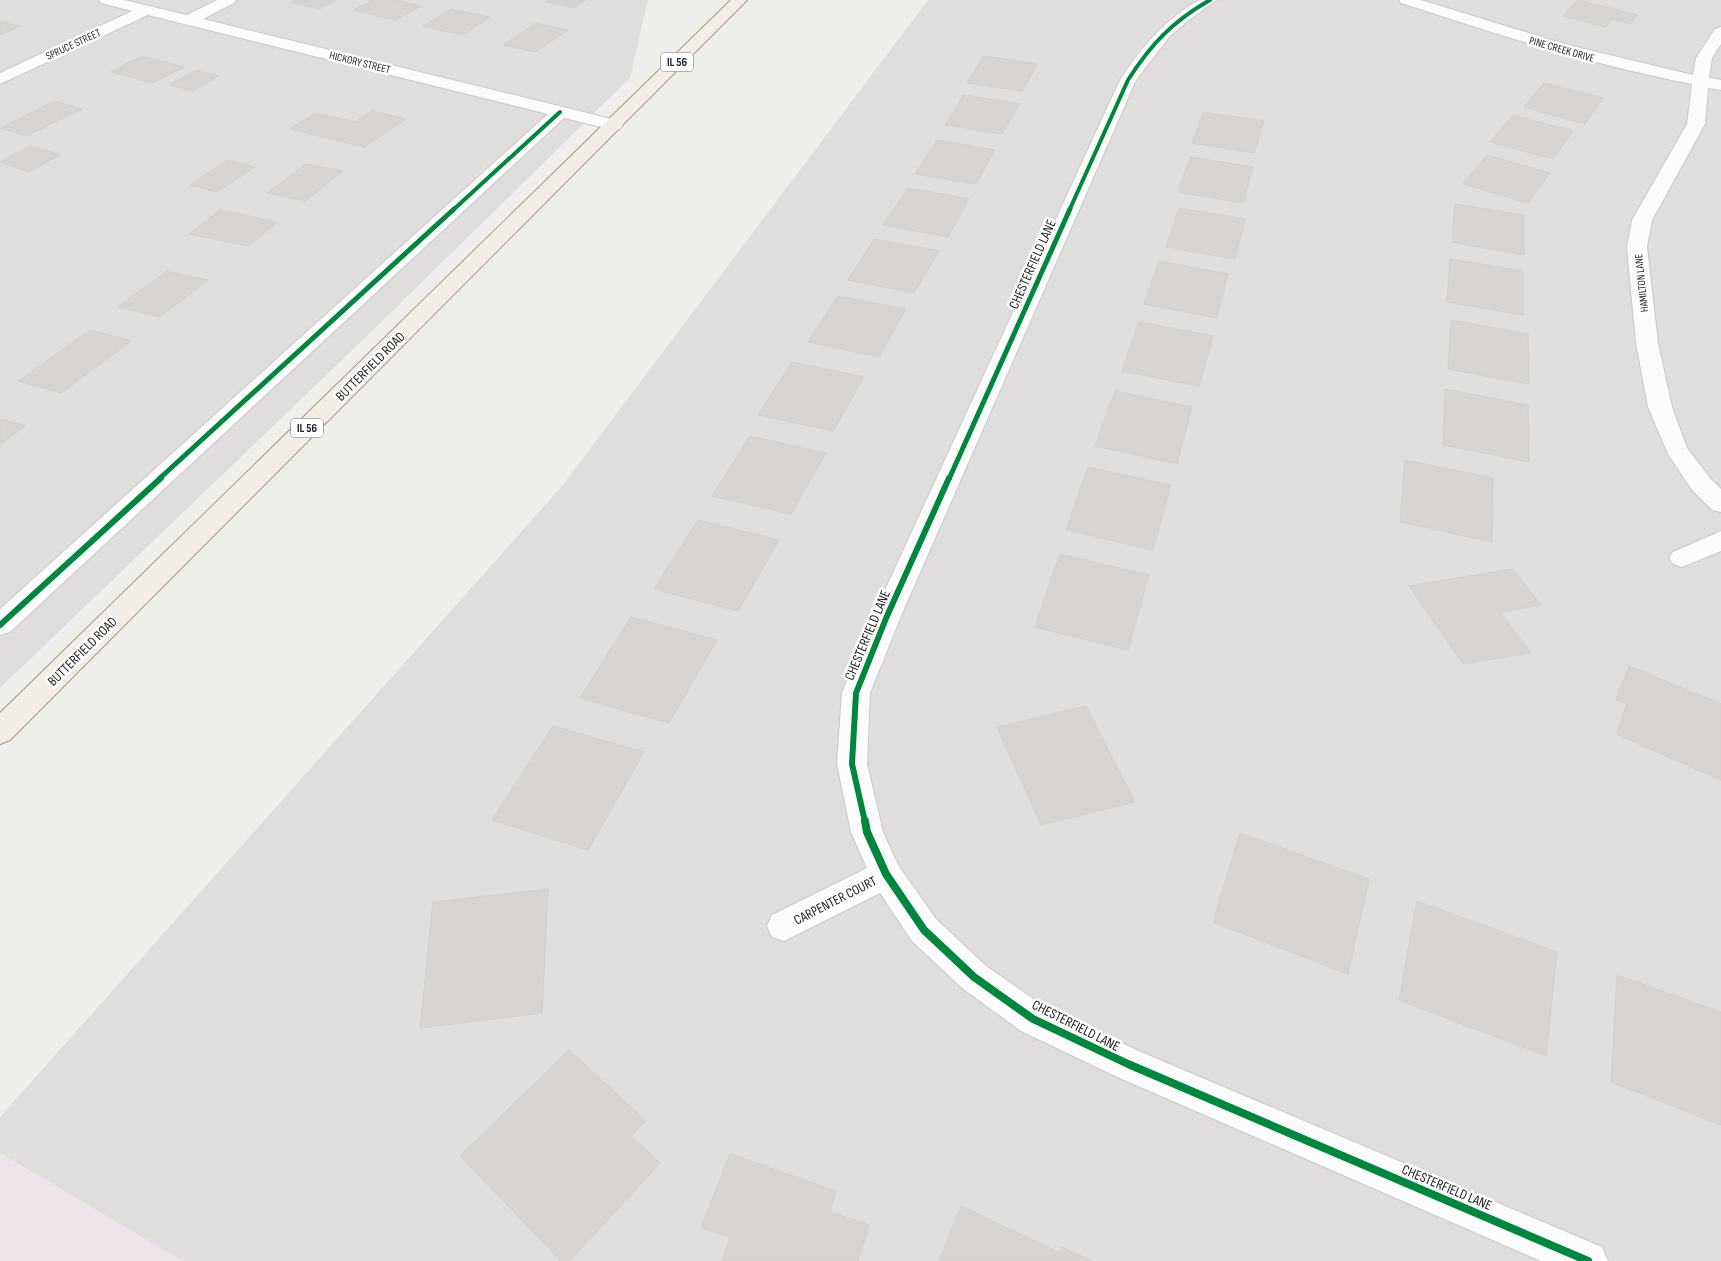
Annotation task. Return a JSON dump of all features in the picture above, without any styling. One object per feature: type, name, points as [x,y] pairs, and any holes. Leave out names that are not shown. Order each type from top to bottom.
[{"type":"main road","name":"BUTTERFIELD ROAD","points":[[0,732],[740,0]]},
{"type":"street","name":"HICKORY STREET","points":[[106,0],[614,125]]},
{"type":"street","points":[[189,20],[229,0]]},
{"type":"street","name":"CHESTERFIELD LANE","points":[[1210,0],[1173,23],[1149,46],[1128,80],[887,616],[856,693],[852,764],[867,832],[886,874],[924,930],[974,977],[1033,1019],[1128,1064],[1588,1261]]},
{"type":"street","name":"PINE CREEK DRIVE","points":[[1406,0],[1555,48],[1628,67],[1721,85]]},
{"type":"street","name":"SPRUCE STREET","points":[[0,79],[146,10]]},
{"type":"street","name":"HAMILTON LANE","points":[[1721,32],[1704,58],[1696,124],[1642,220],[1637,247],[1647,343],[1660,407],[1676,449],[1702,484],[1721,504]]},
{"type":"street","points":[[0,625],[560,112]]},
{"type":"street","points":[[1682,558],[1721,540]]},
{"type":"street","name":"CARPENTER COURT","points":[[784,926],[886,874]]},
{"type":"shaded area","points":[[0,0],[648,0],[630,78],[366,337],[0,688]]},
{"type":"shaded area","points":[[928,0],[1721,0],[1721,1261],[182,1261],[0,1153],[0,1117],[562,486]]},
{"type":"shaded area","points":[[0,1153],[182,1261],[0,1261]]},
{"type":"building","points":[[296,0],[337,0],[319,9],[291,2]]},
{"type":"building","points":[[373,0],[397,0],[421,6],[395,20],[354,10]]},
{"type":"building","points":[[550,0],[586,0],[573,8],[547,2]]},
{"type":"building","points":[[1577,0],[1638,15],[1631,24],[1612,19],[1606,27],[1563,16]]},
{"type":"building","points":[[451,9],[490,17],[463,35],[423,26]]},
{"type":"building","points":[[0,21],[20,26],[0,35]]},
{"type":"building","points":[[536,23],[568,30],[535,52],[503,45]]},
{"type":"building","points":[[142,56],[184,67],[153,83],[111,72]]},
{"type":"building","points":[[984,56],[1038,64],[1022,91],[967,83]]},
{"type":"building","points":[[196,70],[219,76],[192,91],[169,85]]},
{"type":"building","points":[[1544,83],[1603,98],[1585,124],[1524,107]]},
{"type":"building","points":[[964,95],[1020,104],[1002,134],[945,125]]},
{"type":"building","points":[[54,101],[82,109],[27,136],[0,128]]},
{"type":"building","points":[[372,111],[406,119],[364,147],[290,129],[316,113],[354,122]]},
{"type":"building","points":[[1203,112],[1264,121],[1254,153],[1192,143]]},
{"type":"building","points":[[1513,115],[1573,131],[1553,159],[1490,142]]},
{"type":"building","points":[[937,140],[995,150],[976,184],[915,174]]},
{"type":"building","points":[[31,146],[60,155],[29,172],[0,162]]},
{"type":"building","points":[[1487,155],[1550,173],[1528,203],[1463,184]]},
{"type":"building","points":[[1190,157],[1253,167],[1243,203],[1178,192]]},
{"type":"building","points":[[228,160],[255,167],[217,192],[190,185]]},
{"type":"building","points":[[306,164],[343,171],[305,201],[267,193]]},
{"type":"building","points":[[908,188],[969,199],[948,237],[883,225]]},
{"type":"building","points":[[1455,204],[1524,215],[1524,255],[1452,242]]},
{"type":"building","points":[[1179,208],[1245,219],[1235,259],[1166,247]]},
{"type":"building","points":[[220,210],[278,222],[248,246],[189,234]]},
{"type":"building","points":[[874,239],[939,251],[914,293],[848,280]]},
{"type":"building","points":[[1450,259],[1523,271],[1523,315],[1447,302]]},
{"type":"building","points":[[1159,261],[1228,274],[1217,318],[1144,304]]},
{"type":"building","points":[[167,271],[208,280],[160,317],[118,307]]},
{"type":"building","points":[[838,296],[906,309],[879,357],[808,342]]},
{"type":"building","points":[[1451,320],[1528,334],[1529,384],[1448,369]]},
{"type":"building","points":[[1139,322],[1213,336],[1199,386],[1122,371]]},
{"type":"building","points":[[90,330],[131,341],[61,393],[19,381]]},
{"type":"building","points":[[792,362],[864,377],[833,431],[758,415]]},
{"type":"building","points":[[1445,389],[1528,405],[1529,462],[1443,445]]},
{"type":"building","points":[[1115,391],[1192,407],[1177,464],[1095,446]]},
{"type":"building","points":[[0,419],[25,426],[0,445]]},
{"type":"building","points":[[750,436],[826,453],[791,514],[712,496]]},
{"type":"building","points":[[1405,460],[1493,478],[1492,542],[1400,522]]},
{"type":"building","points":[[1088,467],[1171,485],[1153,550],[1066,530]]},
{"type":"building","points":[[698,520],[779,540],[738,611],[654,589]]},
{"type":"building","points":[[1060,554],[1149,575],[1128,650],[1035,627]]},
{"type":"building","points":[[1513,569],[1541,605],[1500,612],[1531,653],[1463,664],[1409,586]]},
{"type":"building","points":[[631,617],[717,640],[669,723],[580,698]]},
{"type":"building","points":[[1629,666],[1721,704],[1721,780],[1616,734],[1627,704],[1616,700]]},
{"type":"building","points":[[1086,706],[1135,802],[1041,825],[997,727]]},
{"type":"building","points":[[553,726],[644,752],[588,850],[492,820]]},
{"type":"building","points":[[1240,833],[1369,879],[1348,974],[1213,922]]},
{"type":"building","points":[[548,889],[542,1013],[420,1028],[433,902]]},
{"type":"building","points":[[1417,901],[1557,952],[1546,1056],[1399,1000]]},
{"type":"building","points":[[1617,975],[1721,1012],[1721,1125],[1611,1082]]},
{"type":"building","points":[[569,1050],[646,1121],[631,1136],[660,1163],[570,1261],[561,1261],[460,1156]]},
{"type":"building","points":[[730,1154],[836,1191],[830,1212],[869,1225],[858,1261],[722,1261],[730,1237],[701,1228]]},
{"type":"building","points":[[961,1206],[1060,1253],[1062,1247],[1092,1261],[939,1261]]},
{"type":"cycle path","points":[[1210,0],[1183,16],[1163,34],[1154,43],[1128,80],[887,616],[856,693],[852,764],[867,832],[886,874],[924,930],[974,977],[1033,1019],[1128,1064],[1588,1261]]},
{"type":"cycle path","points":[[0,625],[560,112]]}]
